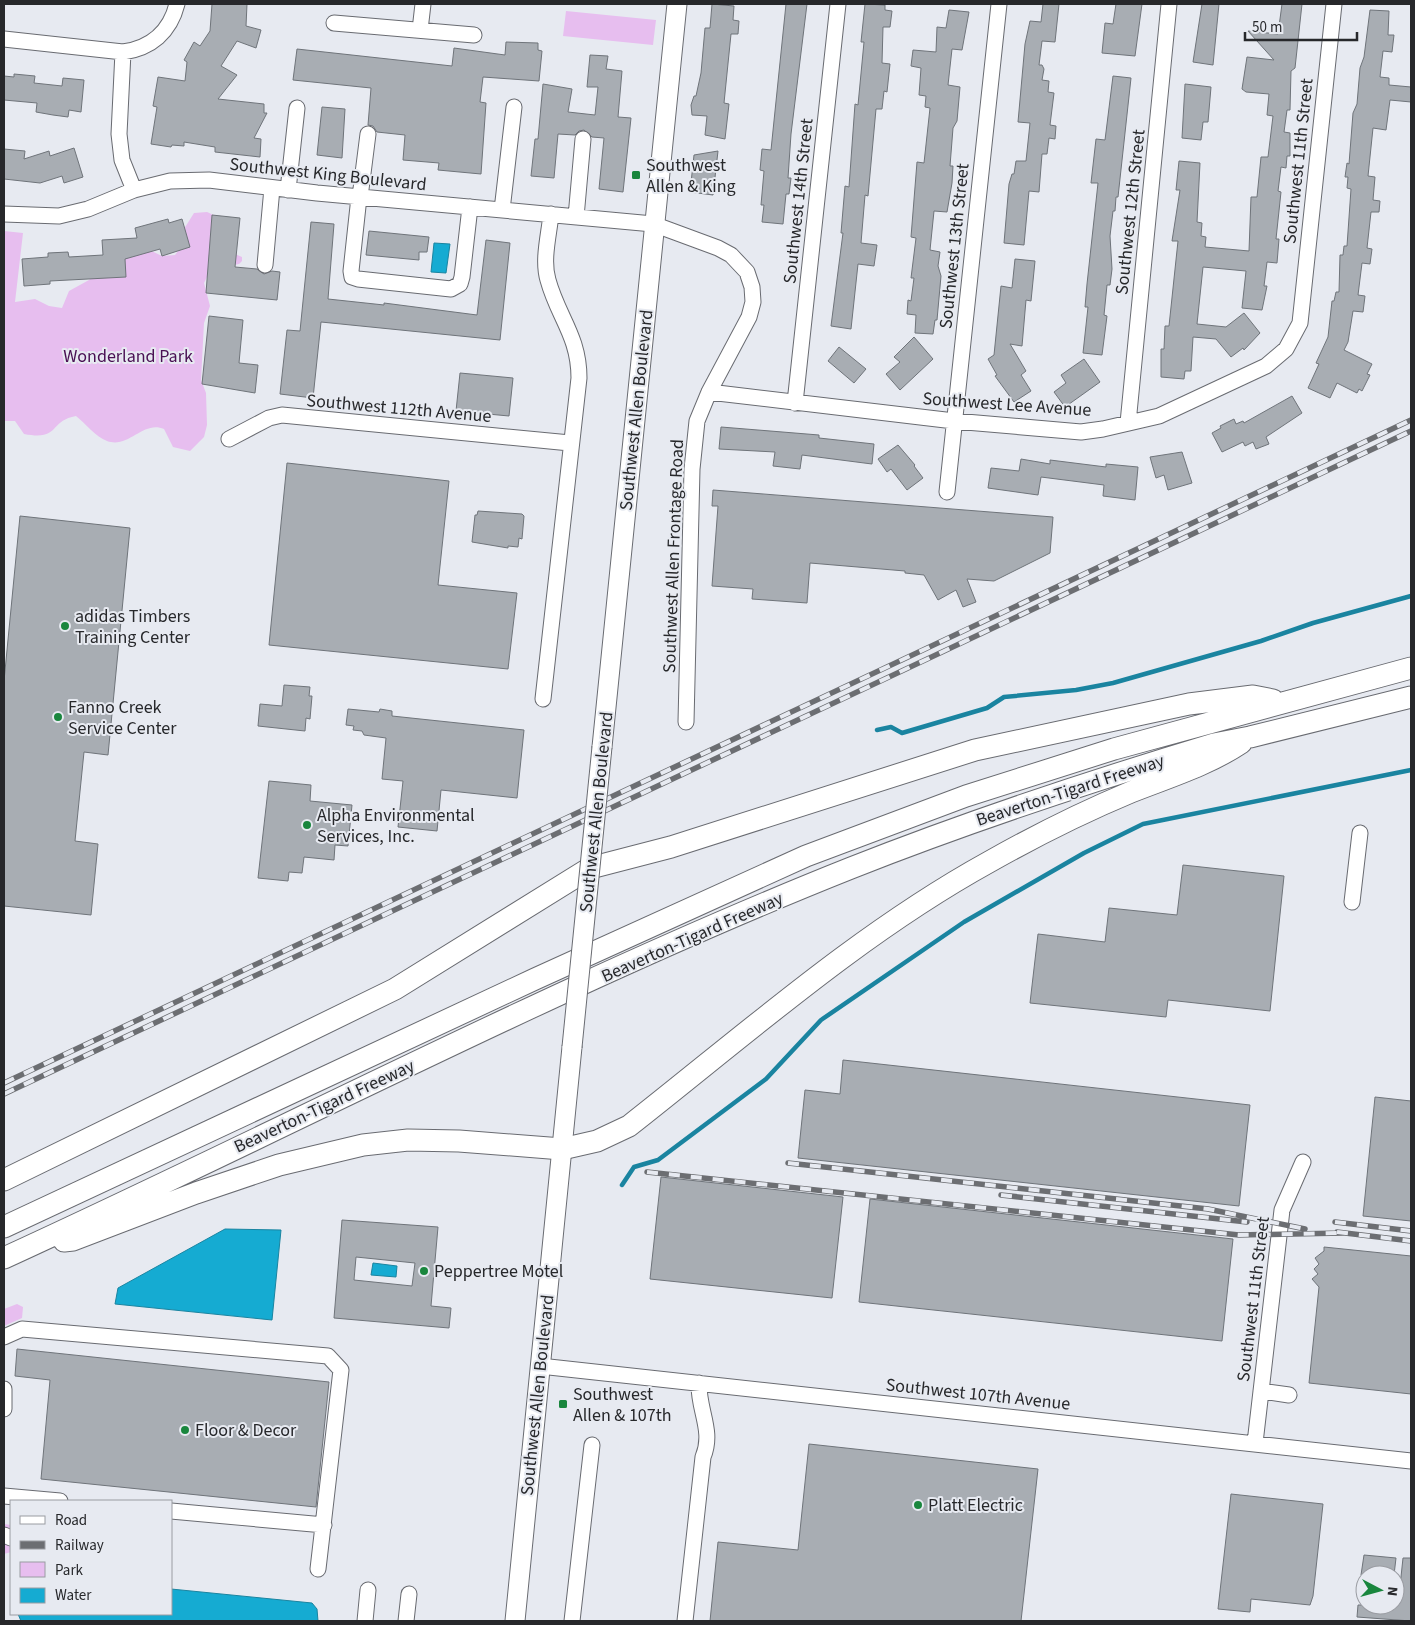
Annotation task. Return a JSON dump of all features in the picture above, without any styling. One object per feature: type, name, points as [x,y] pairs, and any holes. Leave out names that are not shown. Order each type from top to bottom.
[{"type":"highway","name":"Beaverton-Tigard Freeway","points":[[4,1227],[535,979],[806,856],[966,796],[1114,748],[1411,668]]},
{"type":"highway","points":[[4,1180],[395,989],[590,868],[671,847],[939,761],[1037,736],[1189,704],[1252,696],[1286,702]]},
{"type":"highway","name":"Beaverton-Tigard Freeway","points":[[4,1258],[459,1042],[769,902],[984,818],[1214,744],[1250,737],[1411,696]]},
{"type":"highway","points":[[31,1246],[73,1240],[196,1193],[270,1168],[363,1145],[408,1140],[459,1141],[562,1149],[597,1141],[629,1126],[850,953],[948,886],[988,862],[1051,829],[1130,793],[1220,757],[1250,737]]},
{"type":"main road","name":"Southwest Allen Boulevard","points":[[515,1621],[654,224],[674,4]]},
{"type":"street","points":[[4,39],[123,52],[147,46],[160,37],[170,24],[177,4]]},
{"type":"street","points":[[420,30],[423,4]]},
{"type":"street","name":"Southwest 14th Street","points":[[795,403],[838,4]]},
{"type":"street","name":"Southwest 13th Street","points":[[947,492],[999,4]]},
{"type":"street","name":"Southwest 12th Street","points":[[1128,423],[1169,4]]},
{"type":"street","name":"Southwest 11th Street","points":[[1300,323],[1334,4]]},
{"type":"street","points":[[334,23],[474,35]]},
{"type":"street","points":[[123,52],[119,134],[122,160],[134,190]]},
{"type":"street","points":[[502,210],[514,106]]},
{"type":"street","points":[[288,190],[297,108]]},
{"type":"street","points":[[368,134],[359,197],[351,271],[352,277],[451,289],[460,284],[470,207]]},
{"type":"street","points":[[576,217],[583,139]]},
{"type":"street","name":"Southwest King Boulevard","points":[[4,214],[59,216],[88,210],[134,190],[170,181],[209,180],[288,190],[654,224]]},
{"type":"street","points":[[264,265],[272,188]]},
{"type":"street","points":[[543,699],[570,443],[579,378],[579,360],[571,331],[547,278],[546,262],[551,214]]},
{"type":"street","name":"Southwest Allen Frontage Road","points":[[654,224],[718,248],[730,255],[747,272],[752,287],[753,302],[749,317],[709,392],[697,421],[692,469],[686,722]]},
{"type":"street","name":"Southwest Lee Avenue","points":[[709,392],[954,422],[1081,432],[1159,416],[1266,366],[1286,349],[1300,323]]},
{"type":"street","name":"Southwest 112th Avenue","points":[[229,439],[269,418],[282,415],[570,443]]},
{"type":"street","points":[[1352,902],[1360,833]]},
{"type":"street","name":"Southwest 11th Street","points":[[1255,1444],[1282,1210],[1303,1162]]},
{"type":"street","points":[[4,1337],[22,1329],[328,1356],[341,1370],[318,1568]]},
{"type":"street","name":"Southwest 107th Avenue","points":[[540,1366],[1411,1461]]},
{"type":"street","points":[[685,1621],[703,1457],[708,1444],[698,1399],[699,1383]]},
{"type":"street","points":[[4,1389],[4,1409]]},
{"type":"street","points":[[1261,1391],[1289,1395]]},
{"type":"street","points":[[572,1621],[592,1444]]},
{"type":"street","points":[[4,1496],[49,1500]]},
{"type":"street","points":[[172,1511],[324,1525]]},
{"type":"street","points":[[365,1621],[368,1590]]},
{"type":"street","points":[[406,1621],[409,1594]]},
{"type":"green space","points":[[566,11],[656,20],[653,45],[563,36]]},
{"type":"green space","name":"Wonderland Park","points":[[207,212],[218,217],[219,247],[242,257],[242,261],[239,264],[215,269],[208,275],[204,283],[210,306],[204,323],[201,380],[206,393],[207,425],[204,437],[190,451],[173,447],[164,429],[156,427],[115,442],[107,441],[99,436],[76,416],[67,418],[44,435],[24,434],[15,421],[4,421],[4,231],[23,233],[15,302],[35,299],[49,306],[62,308],[69,291],[89,280],[103,263],[135,243],[162,256],[175,255],[184,243],[184,229],[194,213]]},
{"type":"green space","points":[[17,1304],[23,1307],[22,1318],[4,1326],[4,1309]]},
{"type":"green space","points":[[4,1524],[10,1525],[10,1552],[4,1554]]},
{"type":"water","points":[[434,243],[450,244],[446,273],[431,272]]},
{"type":"water","points":[[225,1229],[281,1230],[272,1320],[115,1304],[118,1288]]},
{"type":"water","points":[[373,1263],[397,1266],[396,1277],[371,1275]]},
{"type":"water","points":[[172,1589],[312,1603],[317,1609],[318,1621],[21,1621],[18,1615],[172,1615]]},
{"type":"building","points":[[212,4],[247,4],[246,26],[261,30],[256,48],[237,41],[221,66],[237,75],[218,99],[264,104],[264,113],[267,113],[254,138],[261,139],[260,157],[215,152],[215,147],[184,142],[184,146],[172,145],[171,147],[151,144],[157,107],[153,106],[158,77],[185,81],[187,62],[184,60],[194,42],[200,46],[210,31]]},
{"type":"building","points":[[712,4],[734,6],[733,20],[739,21],[738,34],[731,34],[724,103],[729,104],[725,139],[705,135],[707,116],[692,115],[691,105],[694,96],[696,96],[701,73],[705,28],[710,28]]},
{"type":"building","points":[[786,4],[807,4],[791,134],[788,178],[791,178],[789,194],[786,194],[783,224],[762,222],[764,205],[761,205],[764,171],[760,170],[762,149],[771,150]]},
{"type":"building","points":[[865,4],[885,5],[885,10],[892,11],[890,27],[883,27],[882,63],[890,64],[887,92],[884,91],[882,109],[876,109],[868,196],[865,195],[861,243],[877,245],[874,266],[858,264],[851,329],[831,326],[843,233],[841,233],[845,186],[849,187],[855,104],[858,105],[864,42],[861,42]]},
{"type":"building","points":[[1043,4],[1059,4],[1055,42],[1042,41],[1039,65],[1042,65],[1044,69],[1042,80],[1049,81],[1048,92],[1054,93],[1050,125],[1056,126],[1055,139],[1049,138],[1047,154],[1042,154],[1039,192],[1029,191],[1024,245],[1004,243],[1009,184],[1012,174],[1014,174],[1016,161],[1026,161],[1030,123],[1018,122],[1025,44],[1030,21],[1041,22]]},
{"type":"building","points":[[1116,4],[1142,4],[1135,56],[1102,53],[1105,23],[1113,24]]},
{"type":"building","points":[[1202,4],[1219,4],[1213,65],[1193,62]]},
{"type":"building","points":[[1282,4],[1302,4],[1295,68],[1291,71],[1290,110],[1287,110],[1284,132],[1290,133],[1290,156],[1287,156],[1286,168],[1281,167],[1278,191],[1281,192],[1276,239],[1279,239],[1277,263],[1267,262],[1264,286],[1267,286],[1262,310],[1242,308],[1246,271],[1203,267],[1197,324],[1226,327],[1244,313],[1260,333],[1244,350],[1243,348],[1231,357],[1216,339],[1193,337],[1191,371],[1185,371],[1184,379],[1161,377],[1161,349],[1164,349],[1165,326],[1169,326],[1178,241],[1172,241],[1180,190],[1176,190],[1179,161],[1200,163],[1197,222],[1202,223],[1201,236],[1206,237],[1205,247],[1249,251],[1251,197],[1257,197],[1261,157],[1268,157],[1273,116],[1267,115],[1269,94],[1246,92],[1242,89],[1247,57],[1274,60],[1248,31],[1278,34]]},
{"type":"building","points":[[949,10],[969,12],[962,50],[952,49],[948,85],[960,87],[957,121],[953,128],[950,166],[953,166],[952,183],[947,212],[934,211],[930,250],[940,252],[938,266],[941,276],[937,320],[935,320],[933,334],[915,333],[916,315],[907,314],[908,300],[911,301],[914,278],[911,278],[916,238],[911,237],[917,162],[924,163],[930,108],[925,107],[926,96],[919,95],[921,68],[911,66],[913,50],[936,52],[937,27],[946,28]]},
{"type":"building","points":[[1370,10],[1389,11],[1388,35],[1394,35],[1392,52],[1383,51],[1380,77],[1389,78],[1389,85],[1411,87],[1411,102],[1390,100],[1386,130],[1373,128],[1368,176],[1375,177],[1373,200],[1380,201],[1379,212],[1371,212],[1367,248],[1372,249],[1370,264],[1362,263],[1358,295],[1365,296],[1363,312],[1353,311],[1348,342],[1344,350],[1372,364],[1367,374],[1370,375],[1362,391],[1359,389],[1357,393],[1337,383],[1330,398],[1308,388],[1319,364],[1316,363],[1328,337],[1332,301],[1334,301],[1336,292],[1339,292],[1340,255],[1343,255],[1344,246],[1347,246],[1351,189],[1347,188],[1348,177],[1345,177],[1347,163],[1349,164],[1353,113],[1357,104],[1360,68],[1364,57]]},
{"type":"building","points":[[506,42],[538,43],[538,50],[542,51],[539,81],[483,77],[480,102],[486,103],[481,174],[438,170],[439,163],[403,160],[405,135],[377,132],[373,126],[368,125],[371,88],[293,80],[297,49],[452,66],[454,48],[505,55]]},
{"type":"building","points":[[590,55],[608,56],[606,69],[622,71],[618,117],[631,118],[623,192],[599,189],[604,138],[592,137],[584,130],[579,131],[575,135],[558,134],[554,178],[531,176],[535,139],[538,139],[543,84],[572,89],[568,112],[595,115],[598,87],[587,87]]},
{"type":"building","points":[[14,74],[35,76],[34,83],[62,86],[63,78],[84,80],[81,112],[69,110],[68,117],[53,115],[36,112],[37,103],[4,100],[4,76],[14,77]]},
{"type":"building","points":[[1113,76],[1131,78],[1118,197],[1116,197],[1115,211],[1113,211],[1110,236],[1112,269],[1110,285],[1107,285],[1104,315],[1107,316],[1102,355],[1083,353],[1088,307],[1085,307],[1087,284],[1098,183],[1091,183],[1096,139],[1105,140]]},
{"type":"building","points":[[1185,84],[1211,87],[1208,122],[1203,122],[1201,140],[1182,138]]},
{"type":"building","points":[[322,107],[345,109],[342,158],[317,155]]},
{"type":"building","points":[[74,148],[83,177],[64,183],[62,176],[40,183],[4,179],[4,149],[25,151],[24,159],[49,151],[50,156]]},
{"type":"building","points":[[718,151],[713,195],[690,192],[694,155]]},
{"type":"building","points":[[212,215],[240,218],[235,267],[257,269],[264,274],[272,271],[280,272],[277,300],[206,293]]},
{"type":"building","points":[[168,219],[169,223],[182,219],[190,247],[162,256],[160,249],[125,259],[126,277],[50,281],[50,284],[24,286],[22,259],[48,257],[48,253],[68,252],[69,257],[103,255],[102,240],[137,238],[135,228]]},
{"type":"building","points":[[311,222],[334,224],[328,299],[384,305],[384,303],[477,315],[486,240],[510,243],[500,340],[321,322],[313,398],[280,394],[287,330],[300,331]]},
{"type":"building","points":[[369,231],[429,237],[427,252],[419,252],[419,260],[366,255]]},
{"type":"building","points":[[1015,259],[1035,261],[1031,301],[1026,300],[1022,346],[1010,344],[1026,371],[1021,375],[1031,391],[1014,402],[995,376],[997,375],[988,359],[994,355],[1001,286],[1012,288]]},
{"type":"building","points":[[209,316],[243,320],[239,363],[258,365],[255,393],[202,384]]},
{"type":"building","points":[[914,337],[933,359],[900,390],[886,374],[900,362],[894,357]]},
{"type":"building","points":[[839,347],[866,369],[854,383],[828,361]]},
{"type":"building","points":[[1084,359],[1100,382],[1065,407],[1054,392],[1066,383],[1061,375]]},
{"type":"building","points":[[460,373],[513,378],[509,416],[456,411]]},
{"type":"building","points":[[1292,396],[1302,413],[1266,437],[1269,444],[1256,449],[1253,442],[1245,446],[1243,442],[1222,452],[1212,433],[1221,428],[1220,426],[1234,419],[1236,424],[1243,421],[1244,423]]},
{"type":"building","points":[[721,427],[819,435],[819,438],[874,444],[872,464],[802,455],[800,469],[773,466],[775,452],[719,449]]},
{"type":"building","points":[[898,445],[923,478],[907,490],[891,469],[887,472],[878,459]]},
{"type":"building","points":[[1182,452],[1192,483],[1168,490],[1164,475],[1156,478],[1150,457]]},
{"type":"building","points":[[1021,459],[1050,464],[1050,460],[1106,467],[1106,464],[1138,467],[1135,500],[1103,496],[1104,485],[1041,477],[1038,495],[988,488],[991,468],[1019,471]]},
{"type":"building","points":[[287,463],[449,481],[438,585],[517,593],[508,669],[269,645]]},
{"type":"building","points":[[713,490],[1053,517],[1050,553],[994,581],[967,579],[976,602],[963,607],[956,590],[938,600],[924,575],[905,573],[905,571],[810,563],[807,603],[752,599],[753,589],[712,586],[718,506],[712,506]]},
{"type":"building","points":[[478,511],[522,514],[524,516],[522,539],[519,538],[518,547],[508,546],[508,548],[472,542],[475,515],[477,515]]},
{"type":"building","name":"Fanno Creek Service Center","points":[[20,516],[130,528],[108,755],[84,752],[75,841],[98,844],[91,915],[4,906],[4,681]]},
{"type":"building","points":[[284,685],[310,687],[309,696],[312,696],[310,719],[306,718],[305,731],[258,726],[260,704],[282,706]]},
{"type":"building","points":[[348,709],[379,712],[380,709],[392,711],[392,716],[524,730],[517,798],[441,790],[437,831],[398,827],[403,781],[382,779],[386,738],[364,735],[362,731],[353,730],[354,726],[346,725]]},
{"type":"building","name":"Alpha Environmental Services, Inc.","points":[[269,781],[311,785],[310,801],[352,805],[348,846],[335,845],[334,860],[304,857],[302,873],[289,872],[288,881],[258,878]]},
{"type":"building","points":[[1183,865],[1284,876],[1270,1011],[1168,1000],[1166,1017],[1030,1003],[1038,934],[1105,942],[1109,908],[1177,915]]},
{"type":"building","points":[[843,1060],[1250,1105],[1239,1206],[798,1158],[805,1090],[840,1094]]},
{"type":"building","points":[[1375,1097],[1411,1101],[1411,1221],[1363,1216]]},
{"type":"building","points":[[661,1177],[843,1197],[832,1298],[650,1279]]},
{"type":"building","points":[[870,1199],[1233,1239],[1222,1341],[859,1302]]},
{"type":"building","name":"Peppertree Motel","points":[[342,1220],[438,1227],[431,1306],[451,1308],[449,1328],[334,1318]],"holes":[[[356,1257],[415,1263],[412,1286],[354,1280]]]},
{"type":"building","points":[[1324,1247],[1411,1256],[1411,1394],[1309,1383],[1319,1287],[1312,1279],[1318,1274],[1314,1269],[1319,1264],[1315,1258],[1324,1251]]},
{"type":"building","name":"Floor & Decor","points":[[17,1349],[329,1382],[316,1507],[41,1479],[50,1380],[15,1376]]},
{"type":"building","name":"Platt Electric","points":[[809,1444],[1038,1469],[1021,1621],[710,1621],[718,1542],[798,1550]]},
{"type":"building","points":[[1231,1494],[1323,1504],[1313,1596],[1310,1605],[1251,1599],[1250,1612],[1218,1609]]},
{"type":"building","points":[[1364,1555],[1396,1558],[1395,1565],[1362,1565]]},
{"type":"building","points":[[1403,1558],[1411,1558],[1411,1621],[1357,1617],[1357,1615],[1405,1615],[1405,1565],[1402,1565]]},
{"type":"waterway","points":[[877,730],[891,727],[902,733],[987,708],[1004,697],[1076,690],[1113,683],[1261,641],[1313,623],[1411,596]]},
{"type":"waterway","points":[[622,1185],[634,1167],[658,1160],[766,1079],[821,1020],[964,922],[1084,853],[1143,824],[1411,770]]},
{"type":"railway","points":[[4,1083],[1411,420]]},
{"type":"railway","points":[[4,1094],[1411,431]]},
{"type":"railway","points":[[788,1163],[1208,1209],[1305,1229]]},
{"type":"railway","points":[[647,1172],[1239,1235],[1343,1233]]},
{"type":"railway","points":[[1001,1195],[1247,1222]]},
{"type":"railway","points":[[1335,1222],[1411,1231]]},
{"type":"railway","points":[[1337,1232],[1411,1241]]},
{"type":"place","name":"Southwest Allen & King","points":[[636,175]]},
{"type":"place","name":"adidas Timbers Training Center","points":[[65,626]]},
{"type":"place","name":"Fanno Creek Service Center","points":[[58,717]]},
{"type":"place","name":"Alpha Environmental Services, Inc.","points":[[307,825]]},
{"type":"place","name":"Peppertree Motel","points":[[424,1271]]},
{"type":"place","name":"Southwest Allen & 107th","points":[[563,1404]]},
{"type":"place","name":"Floor & Decor","points":[[185,1430]]},
{"type":"place","name":"Platt Electric","points":[[918,1505]]}]
